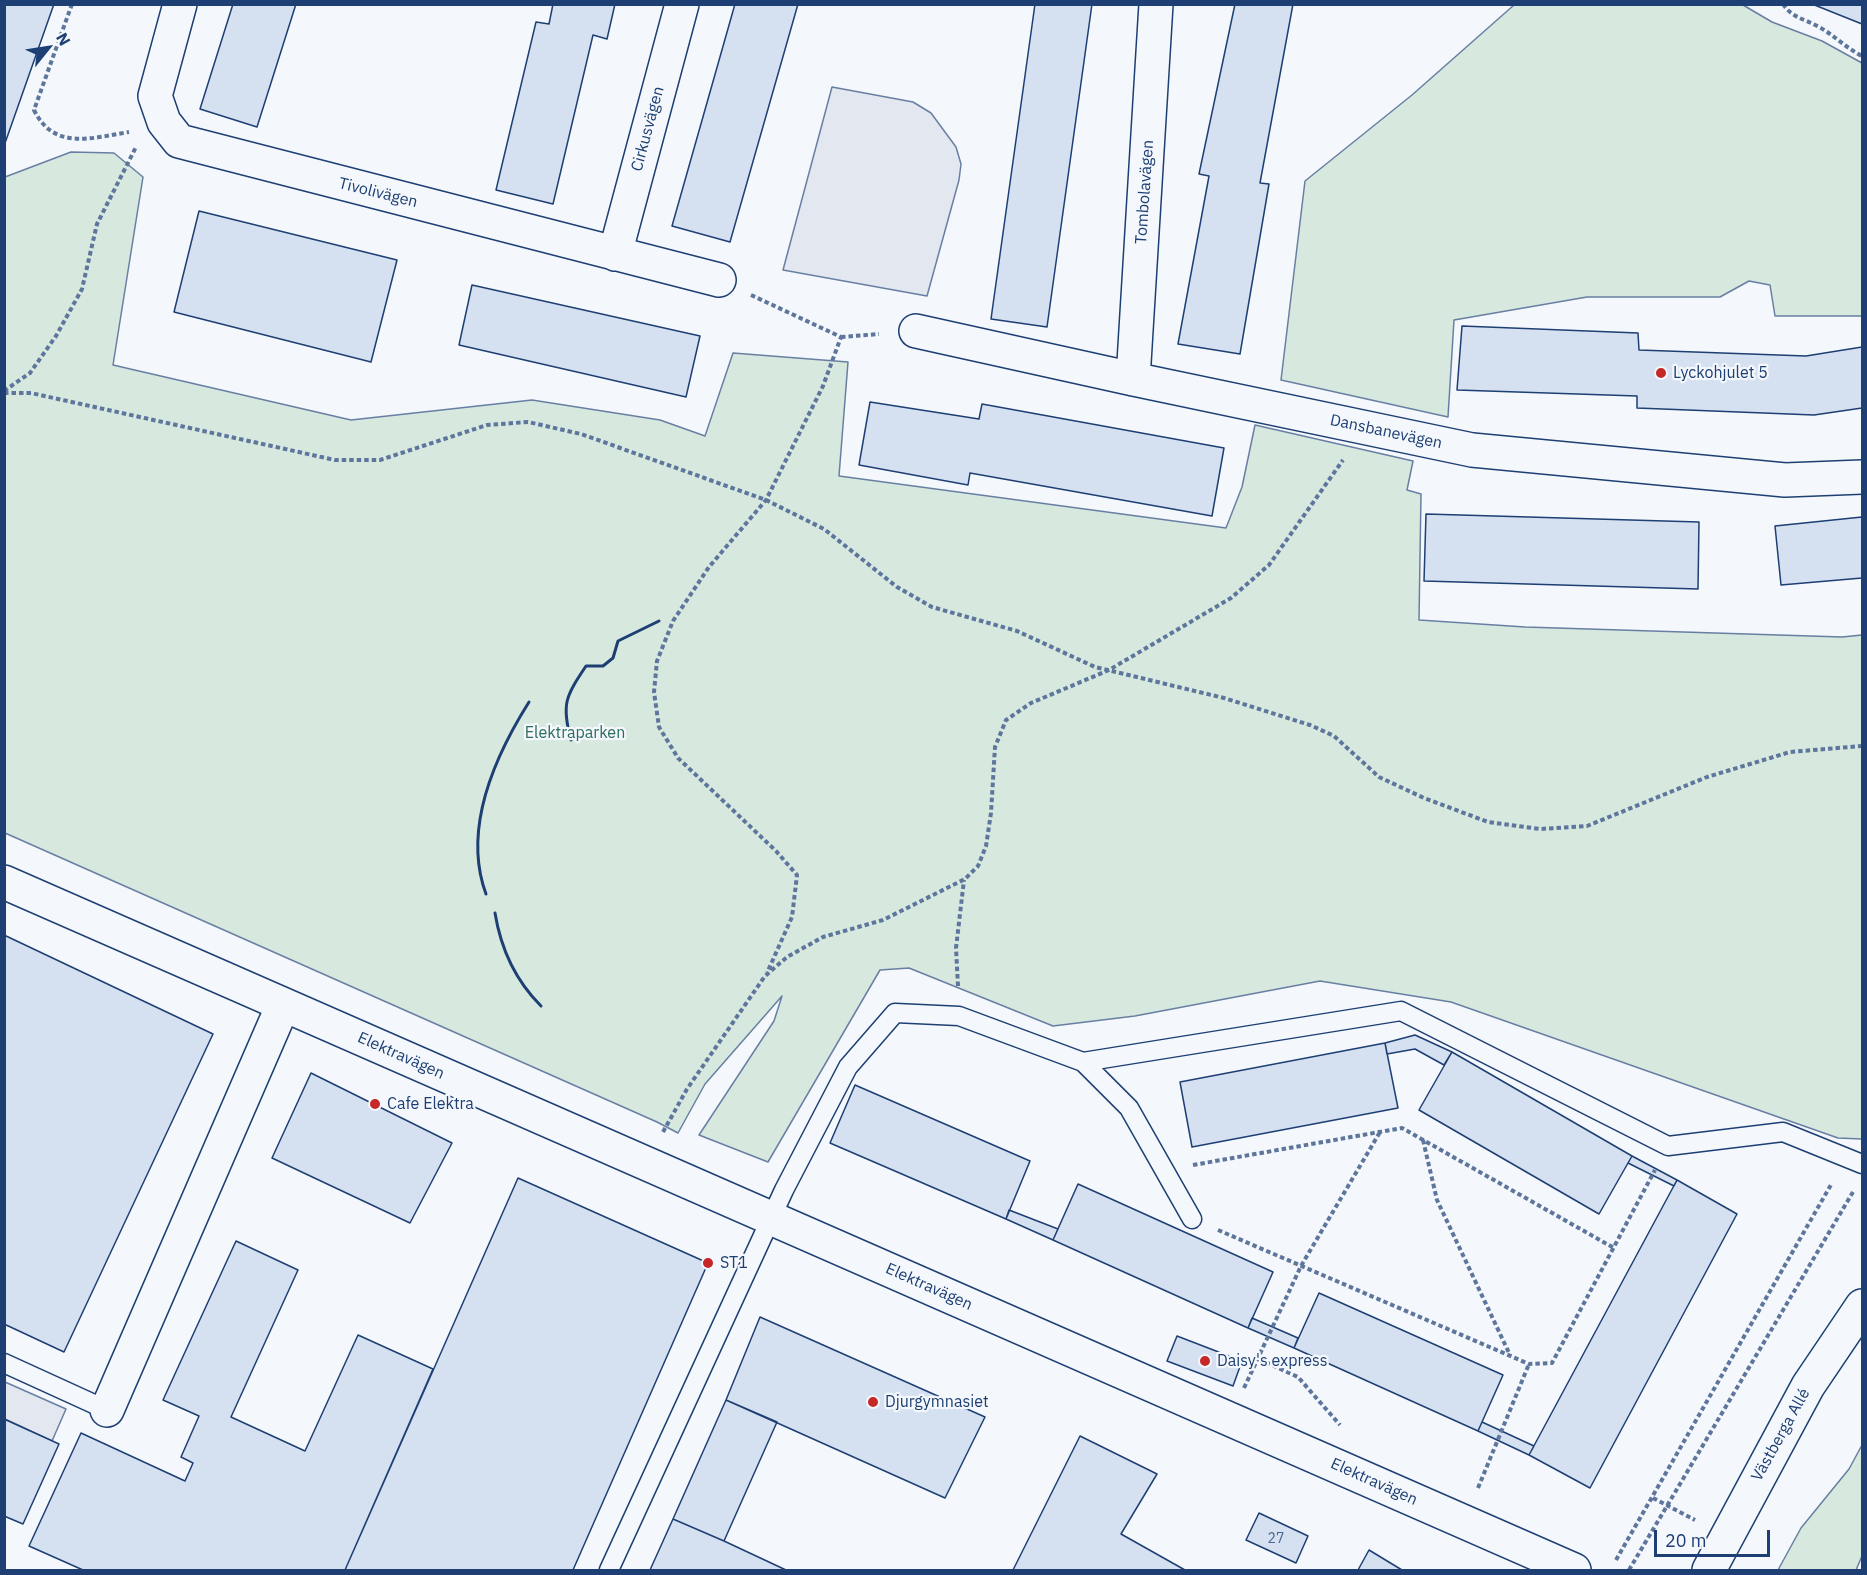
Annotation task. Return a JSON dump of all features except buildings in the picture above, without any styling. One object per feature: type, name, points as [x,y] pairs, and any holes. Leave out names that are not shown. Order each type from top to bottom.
[{"type":"street","name":"Tivolivägen","points":[[180,4],[155,96],[164,122],[179,141],[719,280]]},
{"type":"street","name":"Cirkusvägen","points":[[615,254],[682,4]]},
{"type":"street","name":"Tombolavägen","points":[[1133,379],[1156,4]]},
{"type":"street","name":"Dansbanevägen","points":[[916,331],[1472,450],[1785,480],[1863,477]]},
{"type":"street","name":"Elektravägen","points":[[4,882],[771,1218],[1540,1563],[1574,1570]]},
{"type":"street","points":[[107,1410],[283,1005]]},
{"type":"street","name":"Västberga Allé","points":[[1709,1570],[1808,1386],[1863,1306]]},
{"type":"lane","points":[[1083,1062],[1401,1011],[1668,1146],[1783,1132],[1855,1160]]},
{"type":"lane","points":[[609,1570],[771,1218],[848,1067],[895,1013],[959,1016],[1083,1062],[1129,1108],[1192,1219]]},
{"type":"lane","points":[[4,1363],[107,1410]]},
{"type":"path","points":[[72,4],[34,110],[42,126],[63,138],[90,139],[135,131]]},
{"type":"path","points":[[1783,4],[1790,14],[1820,27],[1842,45],[1863,56]]},
{"type":"path","points":[[4,392],[30,373],[56,336],[82,289],[97,224],[139,140]]},
{"type":"path","points":[[659,1138],[687,1089],[765,976],[792,916],[797,875],[777,852],[678,758],[659,727],[654,692],[657,661],[673,621],[709,567],[766,500],[823,386],[841,337],[719,280]]},
{"type":"path","points":[[4,392],[32,393],[335,460],[380,460],[487,425],[528,422],[581,434],[766,500],[824,529],[897,587],[932,607],[1017,631],[1095,667],[1224,698],[1310,725],[1334,736],[1379,777],[1424,798],[1488,822],[1540,829],[1587,826],[1707,777],[1790,752],[1863,746]]},
{"type":"path","points":[[765,976],[788,957],[823,937],[883,920],[964,879],[978,866],[986,846],[992,813],[995,747],[1006,720],[1031,703],[1109,670],[1231,598],[1269,565],[1348,452]]},
{"type":"path","points":[[959,1016],[956,948],[964,879]]},
{"type":"path","points":[[1164,1170],[1402,1128],[1614,1248]]},
{"type":"path","points":[[1244,1389],[1300,1266],[1380,1132]]},
{"type":"path","points":[[1423,1140],[1437,1200],[1510,1355]]},
{"type":"path","points":[[1192,1219],[1529,1364],[1552,1363],[1668,1146]]},
{"type":"path","points":[[1616,1560],[1855,1160]]},
{"type":"path","points":[[1629,1570],[1856,1186]]},
{"type":"path","points":[[1258,1359],[1298,1377],[1342,1427]]},
{"type":"path","points":[[1474,1496],[1529,1364]]},
{"type":"path","points":[[1653,1498],[1695,1520]]},
{"type":"green space","points":[[1514,5],[1743,5],[1772,22],[1822,41],[1862,63],[1862,316],[1775,316],[1770,285],[1749,281],[1720,297],[1587,297],[1454,320],[1448,417],[1281,380],[1305,181],[1412,95]]},
{"type":"green space","name":"Elektraparken","points":[[71,152],[114,153],[143,177],[113,365],[351,420],[532,400],[660,420],[705,436],[733,353],[848,362],[839,476],[1226,528],[1242,487],[1255,425],[1413,461],[1407,490],[1421,494],[1419,620],[1525,627],[1842,637],[1862,635],[1862,1139],[1838,1138],[1451,1002],[1320,981],[1135,1016],[1053,1026],[909,968],[880,970],[768,1162],[699,1135],[774,1021],[782,996],[705,1084],[678,1133],[5,833],[5,177]]},
{"type":"green space","points":[[1862,1445],[1862,1556],[1856,1570],[1778,1570],[1801,1528],[1849,1469]]},
{"type":"shaded area","points":[[832,87],[913,102],[931,113],[956,147],[961,164],[959,180],[927,296],[783,270]]},
{"type":"shaded area","points":[[5,1382],[66,1409],[52,1441],[5,1419]]},
{"type":"wall","points":[[571,740],[566,717],[567,701],[586,666],[603,666],[613,658],[618,641],[659,621]]},
{"type":"wall","points":[[486,894],[480,869],[478,844],[480,819],[494,769],[529,702]]},
{"type":"wall","points":[[495,913],[510,964],[524,986],[541,1006]]},
{"type":"place","name":"Lyckohjulet 5","points":[[1661,373]]},
{"type":"place","name":"Cafe Elektra","points":[[375,1104]]},
{"type":"place","name":"ST1","points":[[708,1263]]},
{"type":"place","name":"Daisy's express","points":[[1205,1361]]},
{"type":"place","name":"Djurgymnasiet","points":[[873,1402]]}]
